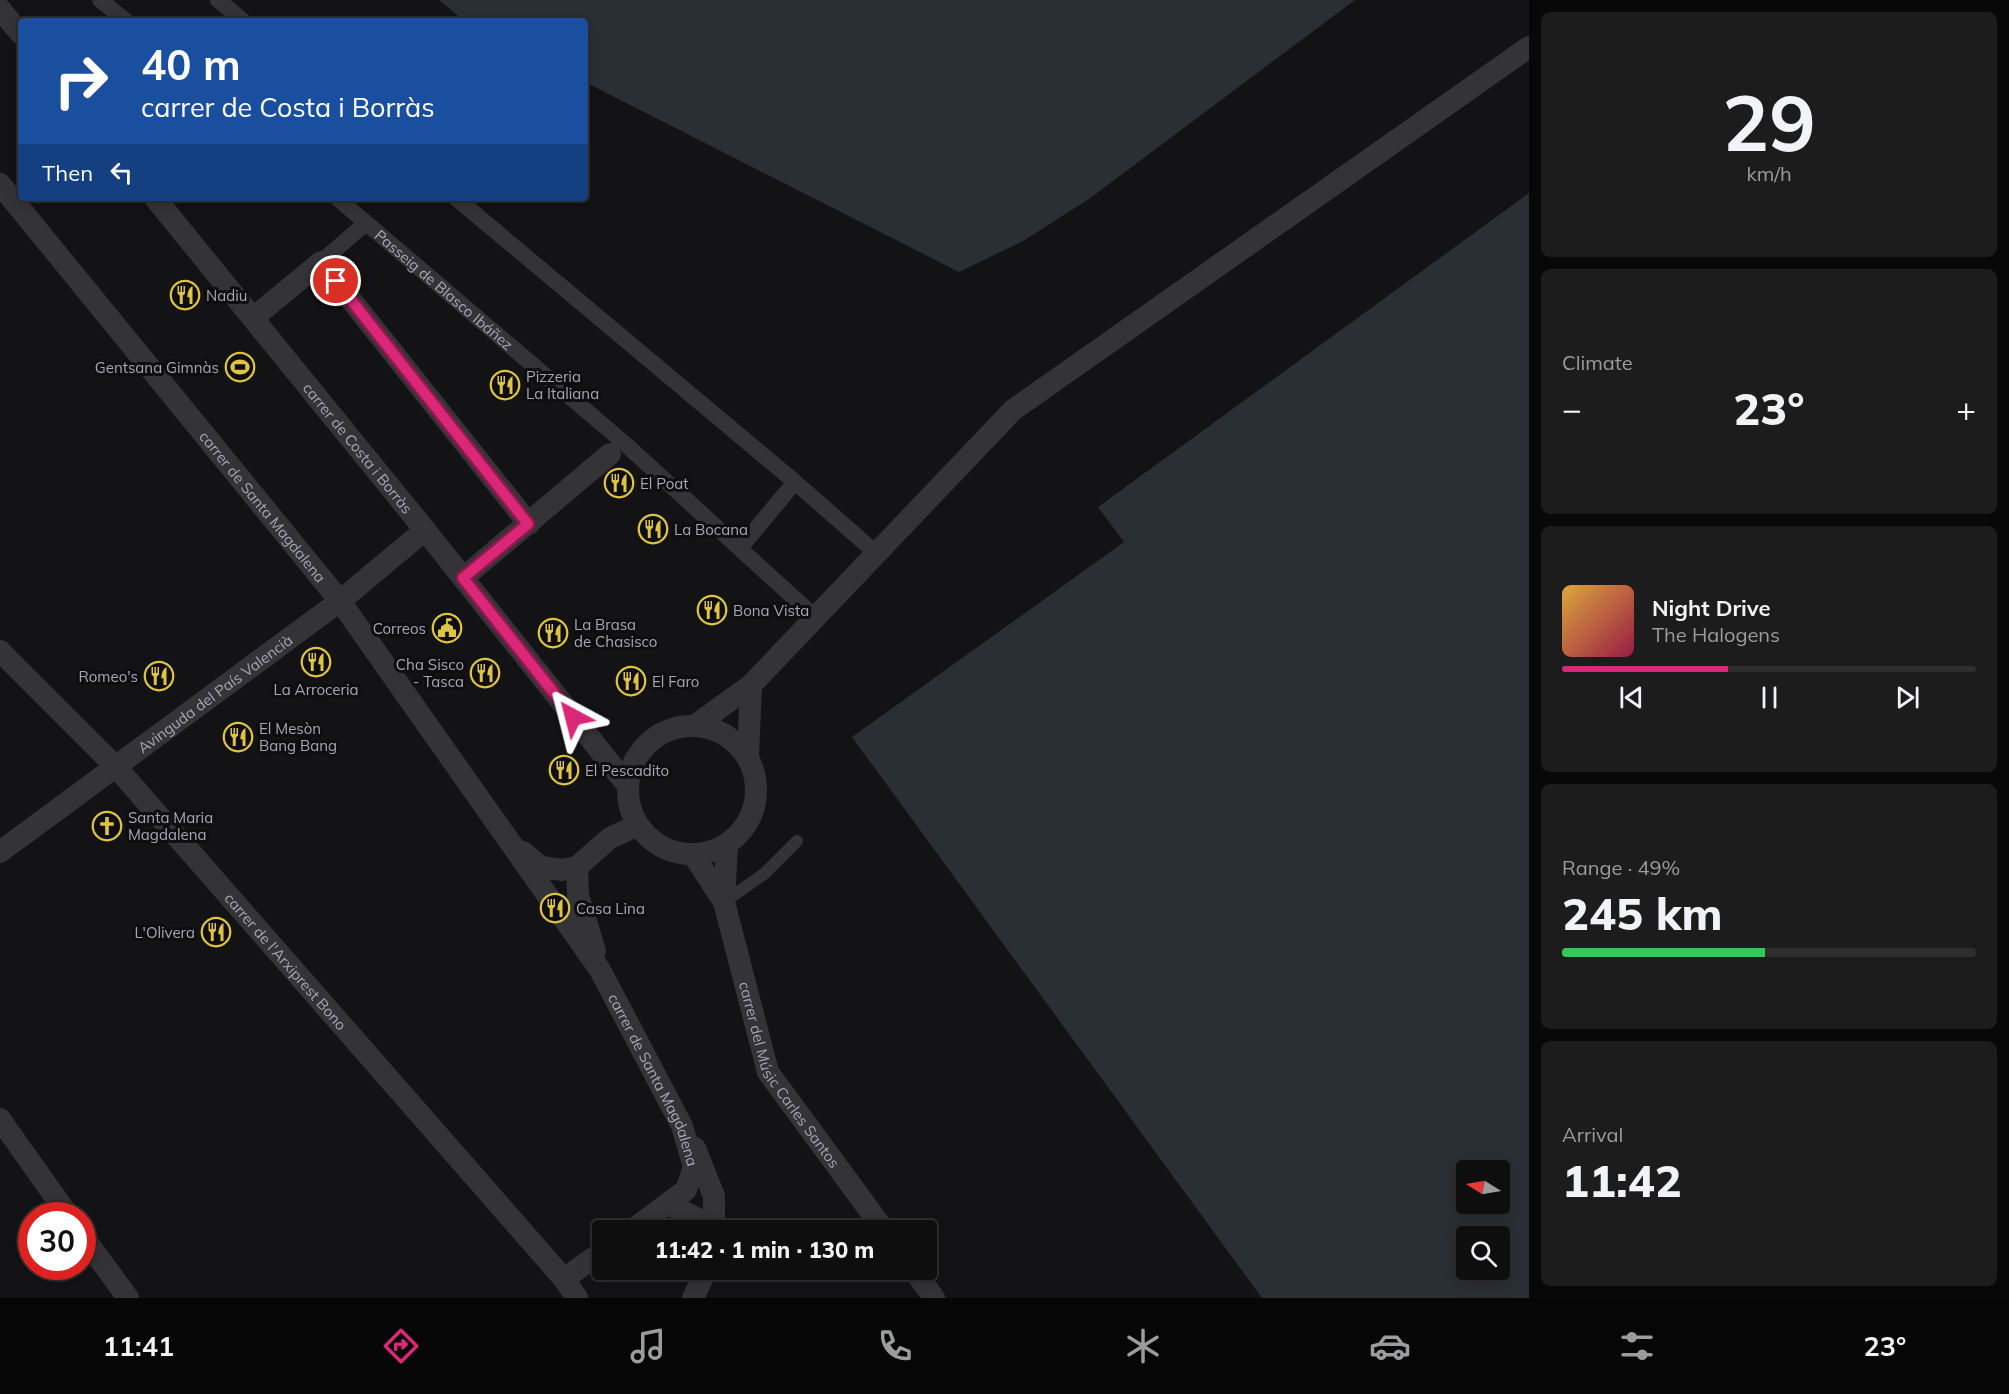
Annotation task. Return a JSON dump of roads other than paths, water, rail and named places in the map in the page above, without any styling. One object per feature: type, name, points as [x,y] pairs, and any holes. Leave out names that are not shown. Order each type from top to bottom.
[{"type":"street","points":[[100,0],[122,18]]},
{"type":"street","points":[[218,0],[239,18]]},
{"type":"street","points":[[0,9],[18,30]]},
{"type":"street","points":[[696,725],[751,685],[1013,410],[1529,47]]},
{"type":"street","name":"carrer de Santa Magdalena","points":[[0,184],[340,601],[600,970],[682,1126],[694,1167],[686,1190],[668,1204]]},
{"type":"street","name":"carrer de Costa i Borràs","points":[[157,201],[425,530],[628,786]]},
{"type":"street","name":"Passeig de Blasco Ibáñez","points":[[340,201],[617,448],[740,548],[816,618]]},
{"type":"street","points":[[460,201],[795,482],[876,553]]},
{"type":"street","points":[[254,318],[366,223]]},
{"type":"street","points":[[321,262],[528,524]]},
{"type":"street","points":[[463,578],[617,448]]},
{"type":"street","points":[[740,548],[795,482]]},
{"type":"street","name":"Avinguda del País Valencià","points":[[0,852],[117,768],[340,601],[425,530]]},
{"type":"street","name":"carrer de l'Arxiprest Bono","points":[[0,651],[117,768],[564,1279],[577,1298]]},
{"type":"street","points":[[748,756],[751,685]]},
{"type":"street","points":[[696,725],[723,733],[741,747],[755,772],[757,799],[750,820],[727,846],[694,856],[672,853],[652,842],[630,811],[628,786],[638,755],[654,738],[674,728],[696,725]]},
{"type":"street","points":[[577,867],[610,838],[638,825]]},
{"type":"street","name":"carrer de Santa Magdalena","points":[[510,841],[542,867],[562,870],[577,867],[578,895],[600,970]]},
{"type":"street","name":"carrer del Músic Carles Santos","points":[[727,846],[724,902],[768,1072],[877,1220]]},
{"type":"street","name":"carrer del Músic Carles Santos","points":[[694,856],[724,902]]},
{"type":"street","points":[[0,1119],[59,1202]]},
{"type":"street","points":[[682,1126],[702,1159],[714,1196],[714,1220]]},
{"type":"street","points":[[646,1220],[668,1204],[700,1220]]},
{"type":"street","points":[[96,1254],[128,1298]]},
{"type":"street","points":[[564,1279],[592,1259]]},
{"type":"street","points":[[693,1298],[702,1280]]},
{"type":"street","points":[[921,1280],[934,1298]]},
{"type":"lane","points":[[724,902],[764,874],[797,840]]},
{"type":"place","name":"Nadiu","points":[[185,295]]},
{"type":"place","name":"Gentsana Gimnàs","points":[[240,367]]},
{"type":"place","name":"Pizzeria La Italiana","points":[[505,385]]},
{"type":"place","name":"El Poat","points":[[619,483]]},
{"type":"place","name":"La Bocana","points":[[653,529]]},
{"type":"place","name":"Bona Vista","points":[[712,610]]},
{"type":"place","name":"Correos","points":[[447,628]]},
{"type":"place","name":"La Brasa de Chasisco","points":[[553,633]]},
{"type":"place","name":"La Arroceria","points":[[316,662]]},
{"type":"place","name":"Cha Sisco - Tasca","points":[[485,673]]},
{"type":"place","name":"Romeo's","points":[[159,676]]},
{"type":"place","name":"El Faro","points":[[631,681]]},
{"type":"place","name":"El Mesòn Bang Bang","points":[[238,737]]},
{"type":"place","name":"El Pescadito","points":[[564,770]]},
{"type":"place","name":"Santa Maria Magdalena","points":[[107,826]]},
{"type":"place","name":"Casa Lina","points":[[555,908]]},
{"type":"place","name":"L'Olivera","points":[[216,932]]}]
